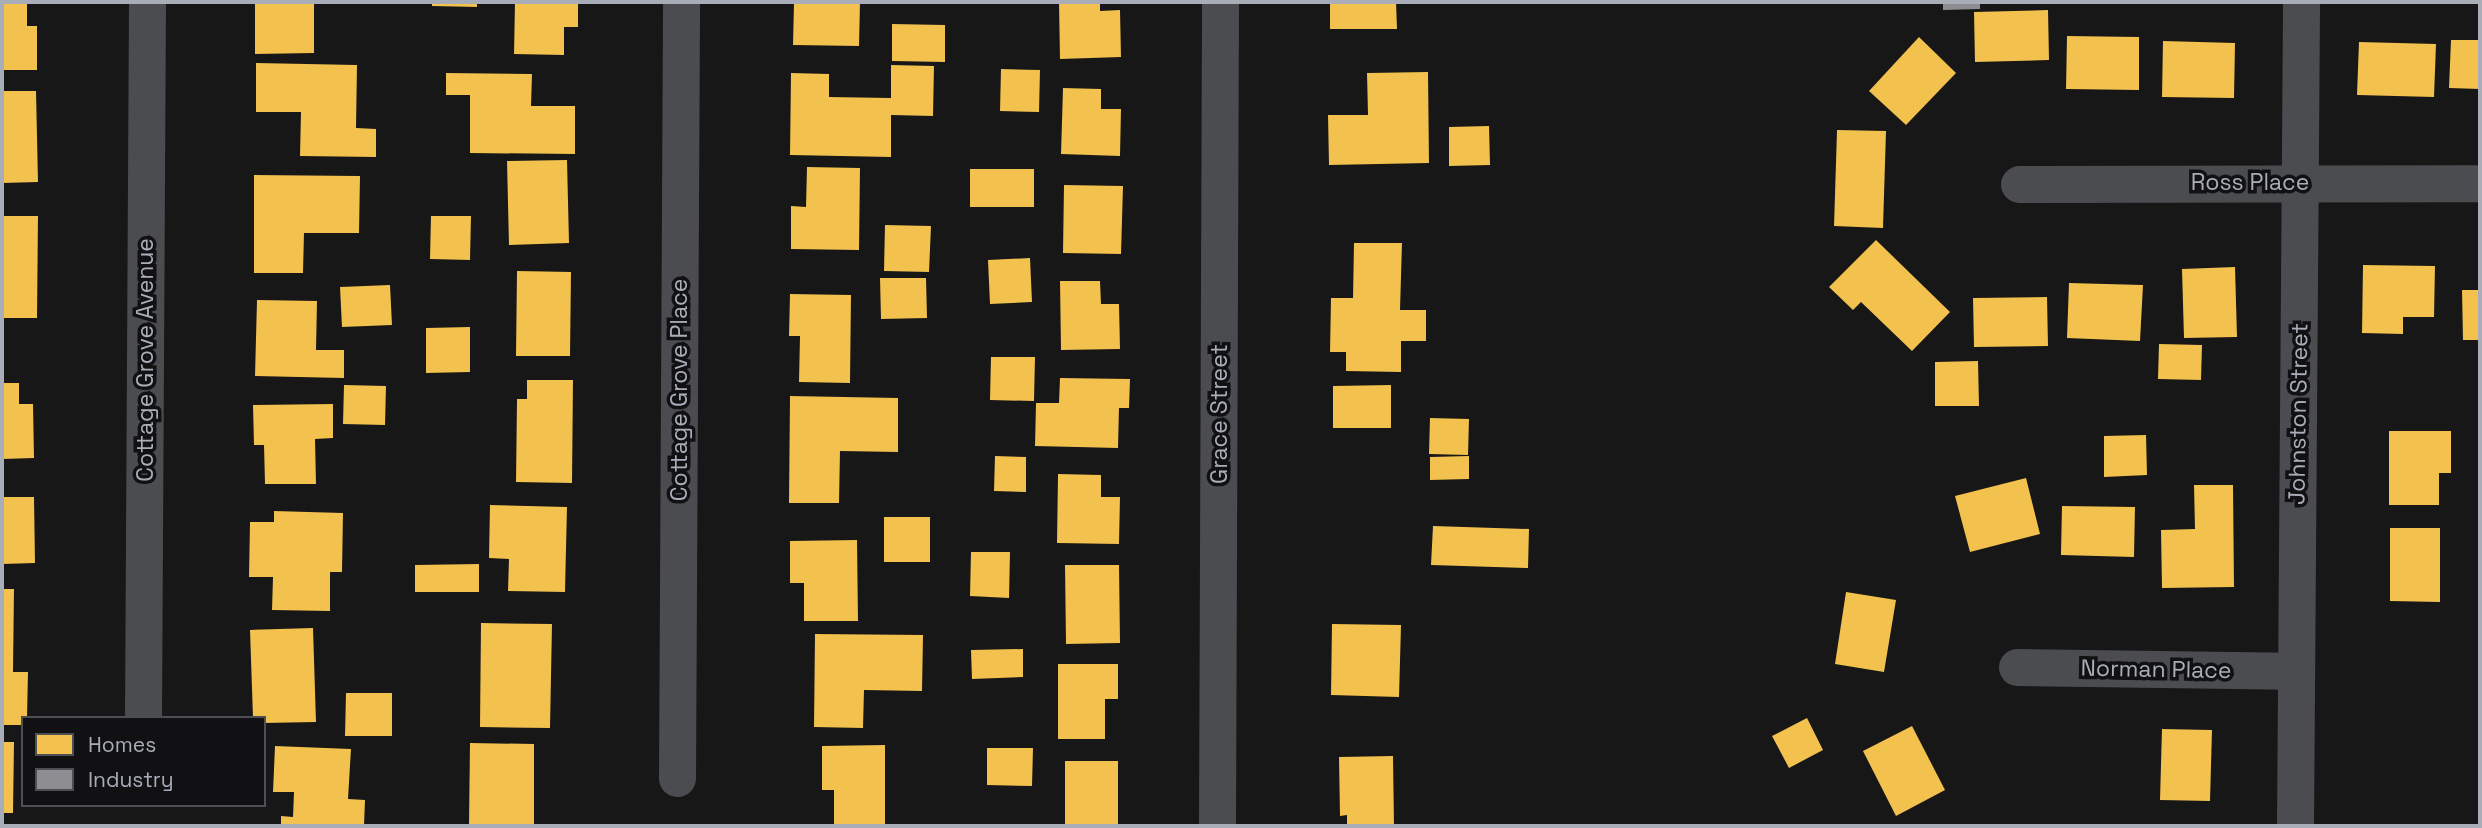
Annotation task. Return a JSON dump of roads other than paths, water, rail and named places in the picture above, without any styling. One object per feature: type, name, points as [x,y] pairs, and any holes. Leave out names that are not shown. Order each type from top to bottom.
[{"type":"street","name":"Cottage Grove Avenue","points":[[144,716],[147,2]]},
{"type":"street","name":"Cottage Grove Place","points":[[677,778],[681,2]]},
{"type":"street","name":"Grace Street","points":[[1217,826],[1220,2]]},
{"type":"street","name":"Johnston Street","points":[[2295,826],[2301,2]]},
{"type":"street","name":"Ross Place","points":[[2019,184],[2480,183]]},
{"type":"street","name":"Norman Place","points":[[2017,667],[2295,671]]}]
